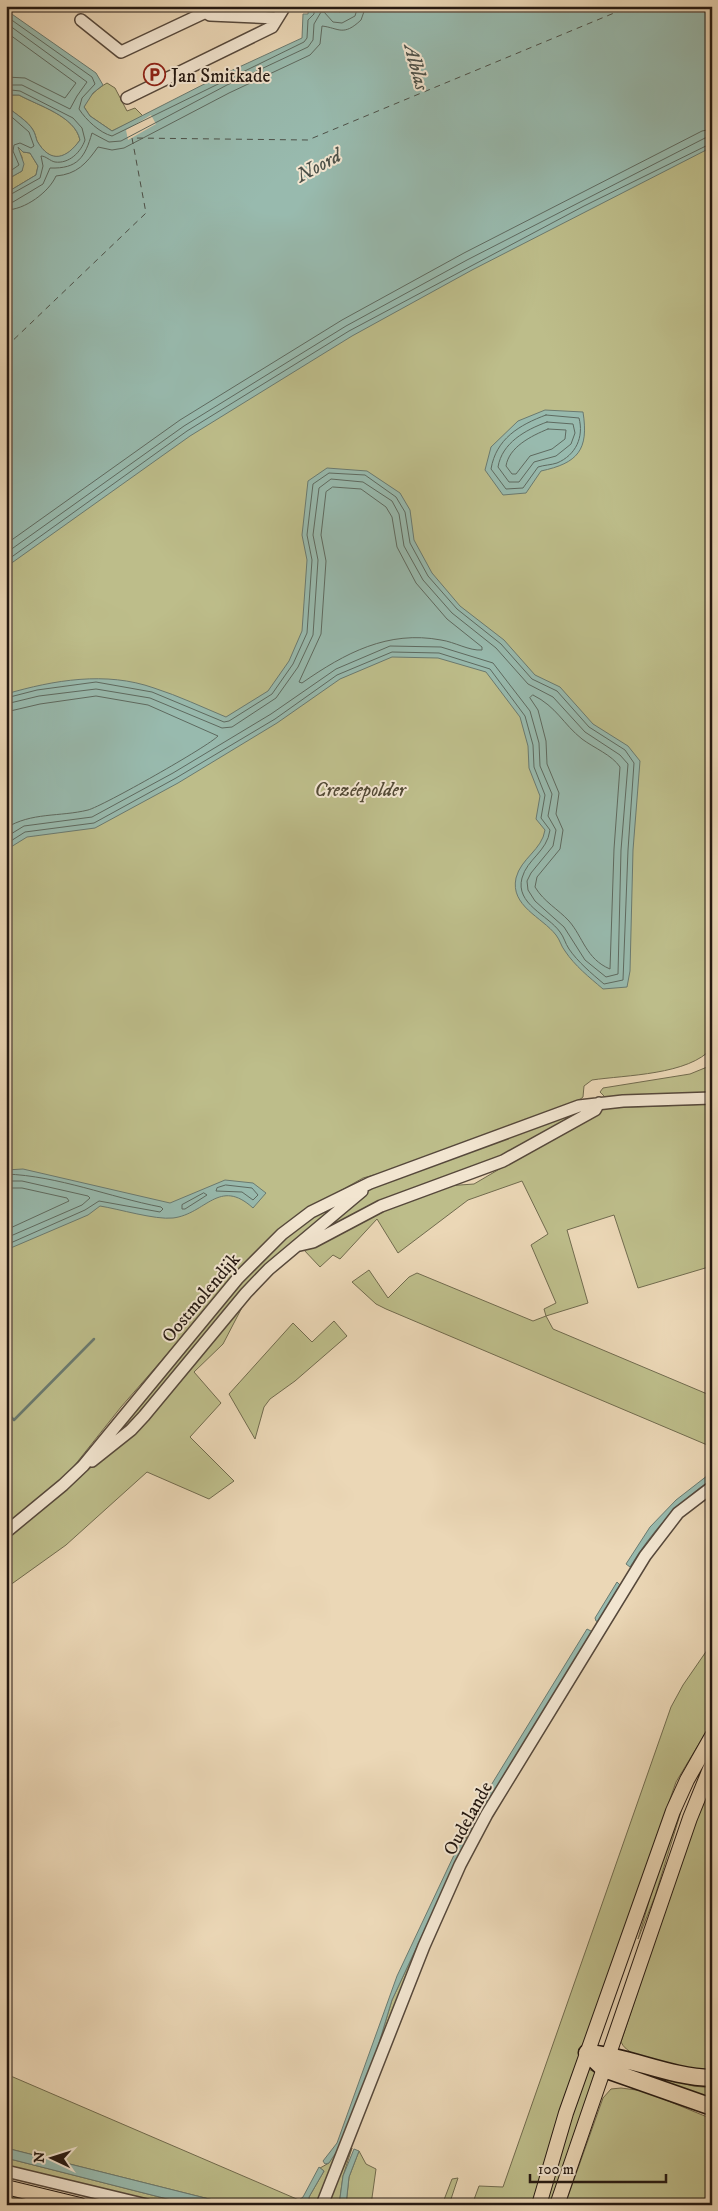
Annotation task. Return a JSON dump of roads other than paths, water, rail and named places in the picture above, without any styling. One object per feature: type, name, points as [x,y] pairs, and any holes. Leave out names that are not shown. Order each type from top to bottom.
[{"type":"highway","points":[[586,2053],[712,2107]]},
{"type":"highway","points":[[607,2062],[712,2078]]},
{"type":"main road","points":[[539,2205],[586,2053],[673,1812],[694,1766],[712,1736]]},
{"type":"main road","points":[[557,2205],[690,1818],[712,1764]]},
{"type":"main road","points":[[6,2187],[80,2205]]},
{"type":"street","points":[[271,6],[276,18]]},
{"type":"street","points":[[126,98],[264,32],[272,27],[285,6]]},
{"type":"street","points":[[82,20],[122,52],[200,9],[276,18]]},
{"type":"street","name":"Oostmolendijk","points":[[6,1532],[84,1466],[260,1254],[286,1230],[311,1212],[370,1183],[579,1106],[599,1103],[712,1098]]},
{"type":"street","name":"Oostmolendijk","points":[[296,1246],[313,1242],[381,1206],[504,1161],[595,1110],[599,1103]]},
{"type":"street","name":"Oostmolendijk","points":[[84,1466],[98,1458],[131,1430],[246,1293],[296,1246],[370,1183]]},
{"type":"street","name":"Oudelande","points":[[322,2205],[424,1946],[460,1866],[487,1814],[645,1556],[678,1513],[712,1488]]},
{"type":"street","points":[[6,2171],[147,2205]]},
{"type":"water","points":[[309,6],[335,6],[339,12],[352,6],[712,6],[712,147],[472,270],[352,336],[190,436],[6,567],[6,193],[36,175],[38,166],[30,153],[23,152],[18,147],[24,164],[22,171],[6,180],[6,106],[31,127],[42,149],[48,154],[53,156],[64,155],[80,140],[71,124],[55,113],[19,95],[11,95],[6,100],[6,10],[96,73],[103,85],[93,93],[84,107],[90,116],[112,131],[224,74],[302,38],[303,14],[308,14]]},
{"type":"water","points":[[545,410],[583,412],[584,436],[582,445],[572,459],[554,468],[541,471],[526,493],[503,495],[485,470],[491,447],[518,421]]},
{"type":"water","points":[[327,468],[367,471],[400,493],[410,510],[414,540],[432,573],[460,606],[504,640],[535,675],[560,687],[593,724],[628,746],[640,761],[633,850],[630,971],[627,987],[603,989],[573,962],[556,935],[522,904],[515,888],[516,878],[522,865],[540,843],[545,830],[536,819],[540,796],[529,768],[528,746],[520,717],[486,672],[438,658],[392,657],[340,679],[277,723],[178,783],[95,828],[27,837],[6,850],[6,694],[61,681],[80,679],[117,680],[136,683],[163,691],[226,717],[268,691],[289,661],[302,631],[307,560],[302,535],[308,481]]},
{"type":"water","points":[[23,1169],[170,1203],[225,1180],[253,1183],[266,1193],[253,1208],[241,1199],[221,1196],[185,1215],[173,1218],[147,1216],[100,1206],[88,1215],[6,1250],[6,1170]]},
{"type":"water","points":[[712,1472],[712,1479],[699,1488],[666,1518],[647,1541],[630,1567],[626,1564],[650,1527],[676,1500]]},
{"type":"water","points":[[617,1582],[620,1585],[598,1622],[596,1621],[595,1618]]},
{"type":"water","points":[[587,1629],[593,1632],[469,1833],[466,1826]]},
{"type":"water","points":[[463,1836],[467,1839],[392,2000],[375,2056],[343,2142],[329,2163],[325,2164],[323,2161],[337,2143],[397,1976]]},
{"type":"water","points":[[6,2148],[233,2205],[191,2205],[6,2158]]},
{"type":"water","points":[[354,2149],[359,2151],[349,2177],[346,2205],[339,2205],[343,2176]]},
{"type":"water","points":[[319,2167],[324,2171],[309,2197],[309,2205],[300,2205],[299,2200],[303,2197]]},
{"type":"waterway","points":[[6,1412],[14,1420],[94,1339]]},
{"type":"place","name":"Jan Smitkade","points":[[155,75]]},
{"type":"water label","name":"Alblas","points":[[417,67]]},
{"type":"water label","name":"Noord","points":[[318,165]]},
{"type":"park label","name":"Crezéepolder","points":[[360,789]]}]
